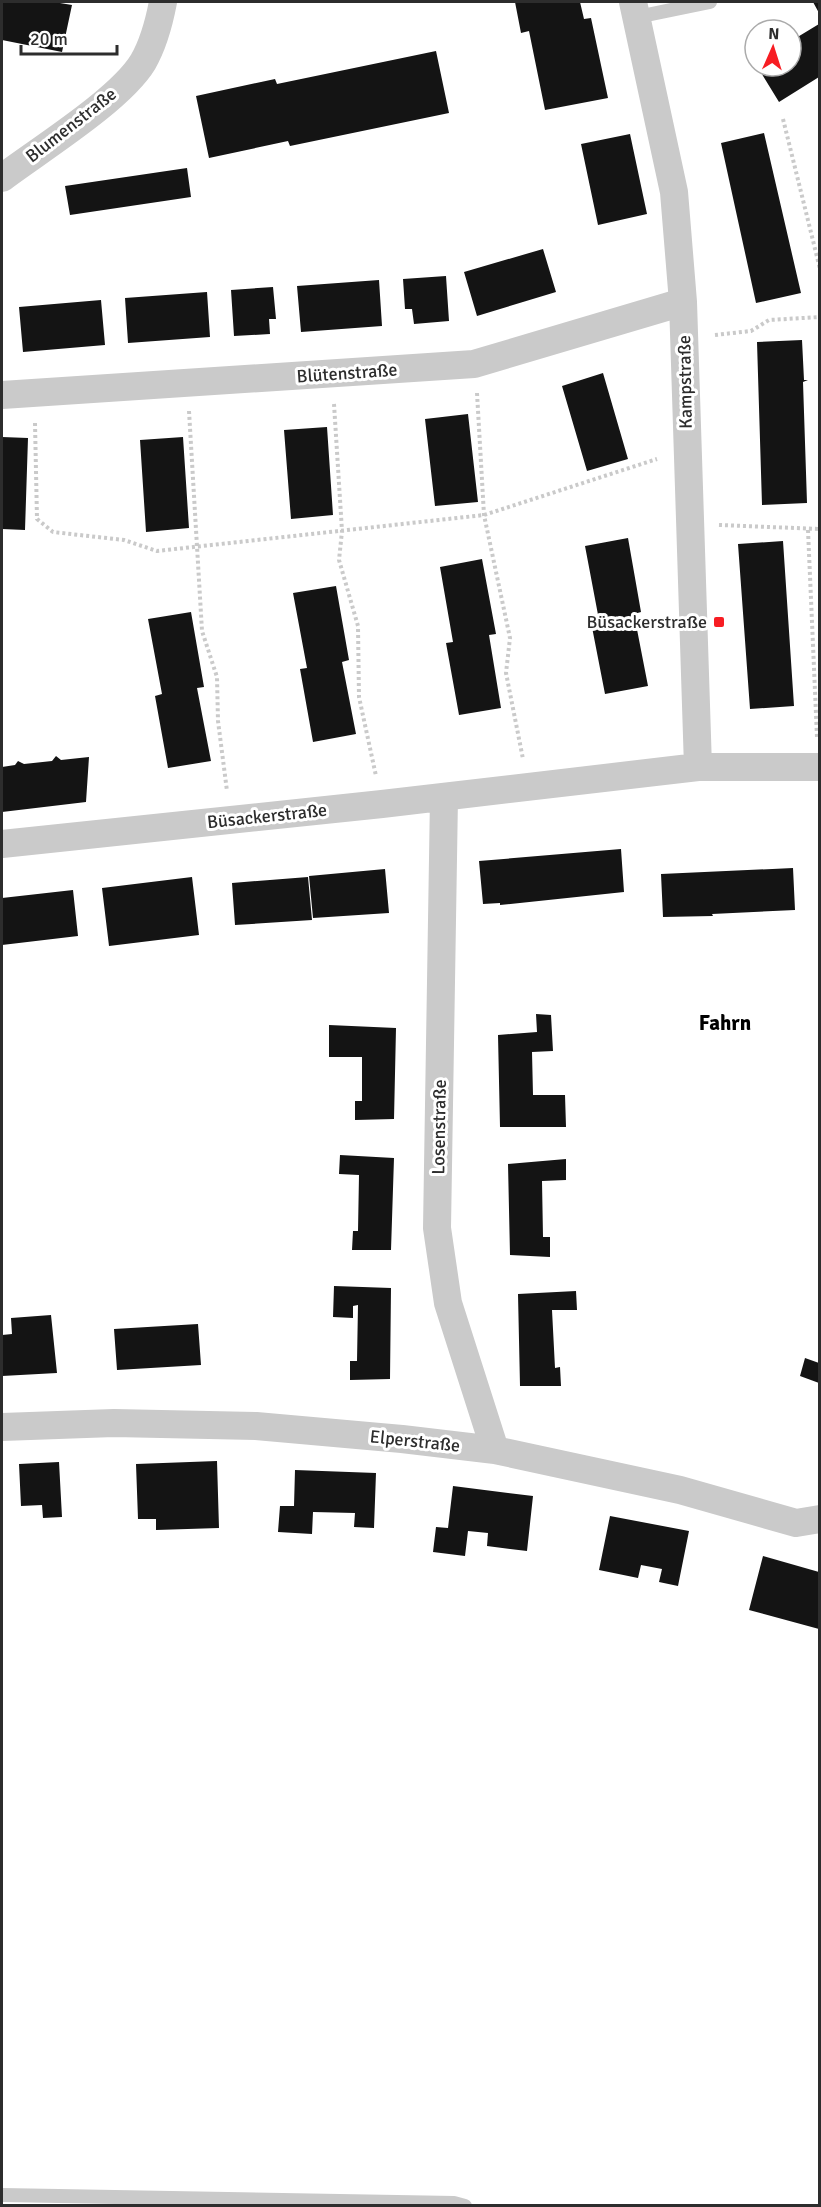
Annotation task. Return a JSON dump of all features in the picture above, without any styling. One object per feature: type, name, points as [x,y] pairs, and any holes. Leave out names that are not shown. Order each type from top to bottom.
[{"type":"street","name":"Blumenstraße","points":[[2,178],[114,94],[142,63],[158,28],[163,2]]},
{"type":"street","name":"Kampstraße","points":[[635,9],[674,192],[683,302],[688,524],[698,767]]},
{"type":"street","name":"Blütenstraße","points":[[2,395],[474,364],[683,302]]},
{"type":"street","name":"Büsackerstraße","points":[[2,844],[382,804],[698,767],[819,767]]},
{"type":"street","name":"Losenstraße","points":[[444,797],[437,1228],[447,1303],[495,1450]]},
{"type":"street","name":"Elperstraße","points":[[2,1427],[114,1423],[256,1426],[495,1450],[680,1490],[796,1523],[819,1519]]},
{"type":"lane","points":[[635,9],[710,2]]},
{"type":"lane","points":[[2,2195],[465,2205]]},
{"type":"path","points":[[783,119],[819,269]]},
{"type":"path","points":[[684,339],[751,331],[769,320],[819,317]]},
{"type":"path","points":[[474,364],[484,515],[510,638],[506,673],[528,786]]},
{"type":"path","points":[[333,374],[342,531],[339,560],[358,626],[359,697],[382,804]]},
{"type":"path","points":[[188,384],[202,631],[217,677],[218,721],[230,819]]},
{"type":"path","points":[[35,394],[37,519],[53,532],[124,540],[157,551],[484,515],[687,450]]},
{"type":"path","points":[[688,524],[819,529]]},
{"type":"path","points":[[808,530],[819,767]]},
{"type":"building","points":[[2,2],[54,2],[72,5],[62,52],[2,40]]},
{"type":"building","points":[[515,2],[580,2],[584,19],[591,18],[608,98],[545,110],[529,31],[521,33]]},
{"type":"building","points":[[813,2],[819,2],[819,13]]},
{"type":"building","points":[[819,24],[819,77],[779,102],[764,78],[803,78],[803,34]]},
{"type":"building","points":[[436,51],[449,113],[290,146],[288,141],[209,158],[196,96],[275,79],[277,84]]},
{"type":"building","points":[[764,133],[801,293],[756,303],[721,143]]},
{"type":"building","points":[[630,134],[647,214],[598,225],[581,144]]},
{"type":"building","points":[[187,168],[191,197],[70,215],[65,186]]},
{"type":"building","points":[[543,249],[556,292],[477,316],[464,272]]},
{"type":"building","points":[[446,276],[449,321],[414,324],[412,309],[405,309],[403,279]]},
{"type":"building","points":[[379,280],[382,326],[301,332],[297,286]]},
{"type":"building","points":[[273,287],[276,319],[269,319],[270,334],[234,336],[231,290]]},
{"type":"building","points":[[207,292],[210,337],[128,343],[125,298]]},
{"type":"building","points":[[101,300],[105,345],[23,352],[19,307]]},
{"type":"building","points":[[802,340],[804,380],[808,380],[803,382],[807,503],[762,505],[757,342]]},
{"type":"building","points":[[603,373],[628,459],[587,471],[562,386]]},
{"type":"building","points":[[468,414],[478,502],[435,506],[425,419]]},
{"type":"building","points":[[327,427],[333,515],[291,519],[284,430]]},
{"type":"building","points":[[2,437],[28,438],[25,530],[2,529]]},
{"type":"building","points":[[183,437],[189,528],[146,532],[140,440]]},
{"type":"building","points":[[628,538],[641,612],[634,614],[648,686],[605,694],[591,622],[599,620],[585,546]]},
{"type":"building","points":[[783,541],[794,706],[750,709],[738,544]]},
{"type":"building","points":[[482,559],[496,634],[489,635],[501,708],[459,715],[446,643],[453,642],[440,567]]},
{"type":"building","points":[[336,586],[349,660],[342,662],[356,734],[313,742],[300,669],[307,668],[293,593]]},
{"type":"building","points":[[191,612],[204,687],[197,688],[211,761],[168,768],[155,696],[162,694],[148,619]]},
{"type":"building","points":[[56,756],[61,760],[89,757],[86,802],[2,812],[2,767],[15,765],[18,761],[24,764],[52,761]]},
{"type":"building","points":[[621,849],[624,892],[500,905],[500,903],[483,904],[479,861]]},
{"type":"building","points":[[793,868],[795,910],[663,917],[661,874]]},
{"type":"building","points":[[385,869],[389,913],[313,918],[309,876]]},
{"type":"building","points":[[192,877],[199,935],[109,946],[102,888]]},
{"type":"building","points":[[308,877],[312,920],[235,925],[232,883]]},
{"type":"building","points":[[73,890],[78,936],[2,945],[2,898]]},
{"type":"building","points":[[536,1014],[551,1015],[553,1051],[532,1052],[533,1095],[565,1095],[566,1127],[500,1127],[498,1035],[537,1032]]},
{"type":"building","points":[[329,1025],[396,1028],[394,1119],[355,1120],[355,1101],[362,1101],[362,1057],[329,1057]]},
{"type":"building","points":[[340,1155],[394,1158],[391,1250],[352,1250],[353,1231],[358,1231],[359,1175],[339,1174]]},
{"type":"building","points":[[566,1159],[566,1180],[542,1181],[543,1237],[550,1237],[550,1257],[510,1255],[508,1164]]},
{"type":"building","points":[[334,1286],[391,1288],[390,1379],[350,1380],[350,1361],[357,1361],[358,1305],[353,1306],[353,1318],[333,1317]]},
{"type":"building","points":[[576,1291],[577,1310],[552,1310],[555,1368],[560,1367],[561,1386],[520,1386],[518,1294]]},
{"type":"building","points":[[51,1315],[57,1373],[2,1376],[2,1335],[12,1334],[11,1318]]},
{"type":"building","points":[[198,1324],[201,1365],[117,1370],[114,1329]]},
{"type":"building","points":[[805,1358],[819,1363],[819,1383],[800,1376]]},
{"type":"building","points":[[217,1461],[219,1528],[156,1530],[156,1519],[138,1519],[136,1464]]},
{"type":"building","points":[[59,1462],[62,1517],[43,1518],[42,1505],[21,1506],[19,1464]]},
{"type":"building","points":[[295,1470],[376,1473],[374,1528],[354,1527],[355,1513],[313,1512],[312,1534],[278,1532],[280,1506],[294,1506]]},
{"type":"building","points":[[453,1486],[533,1496],[527,1551],[487,1546],[488,1533],[468,1531],[465,1556],[433,1552],[436,1527],[448,1528]]},
{"type":"building","points":[[610,1516],[689,1531],[678,1586],[659,1582],[662,1569],[641,1565],[638,1578],[599,1570]]},
{"type":"building","points":[[763,1556],[819,1572],[819,1629],[749,1610]]},
{"type":"place","name":"Büsackerstraße","points":[[719,622]]},
{"type":"district","name":"Fahrn","points":[[725,1023]]}]
